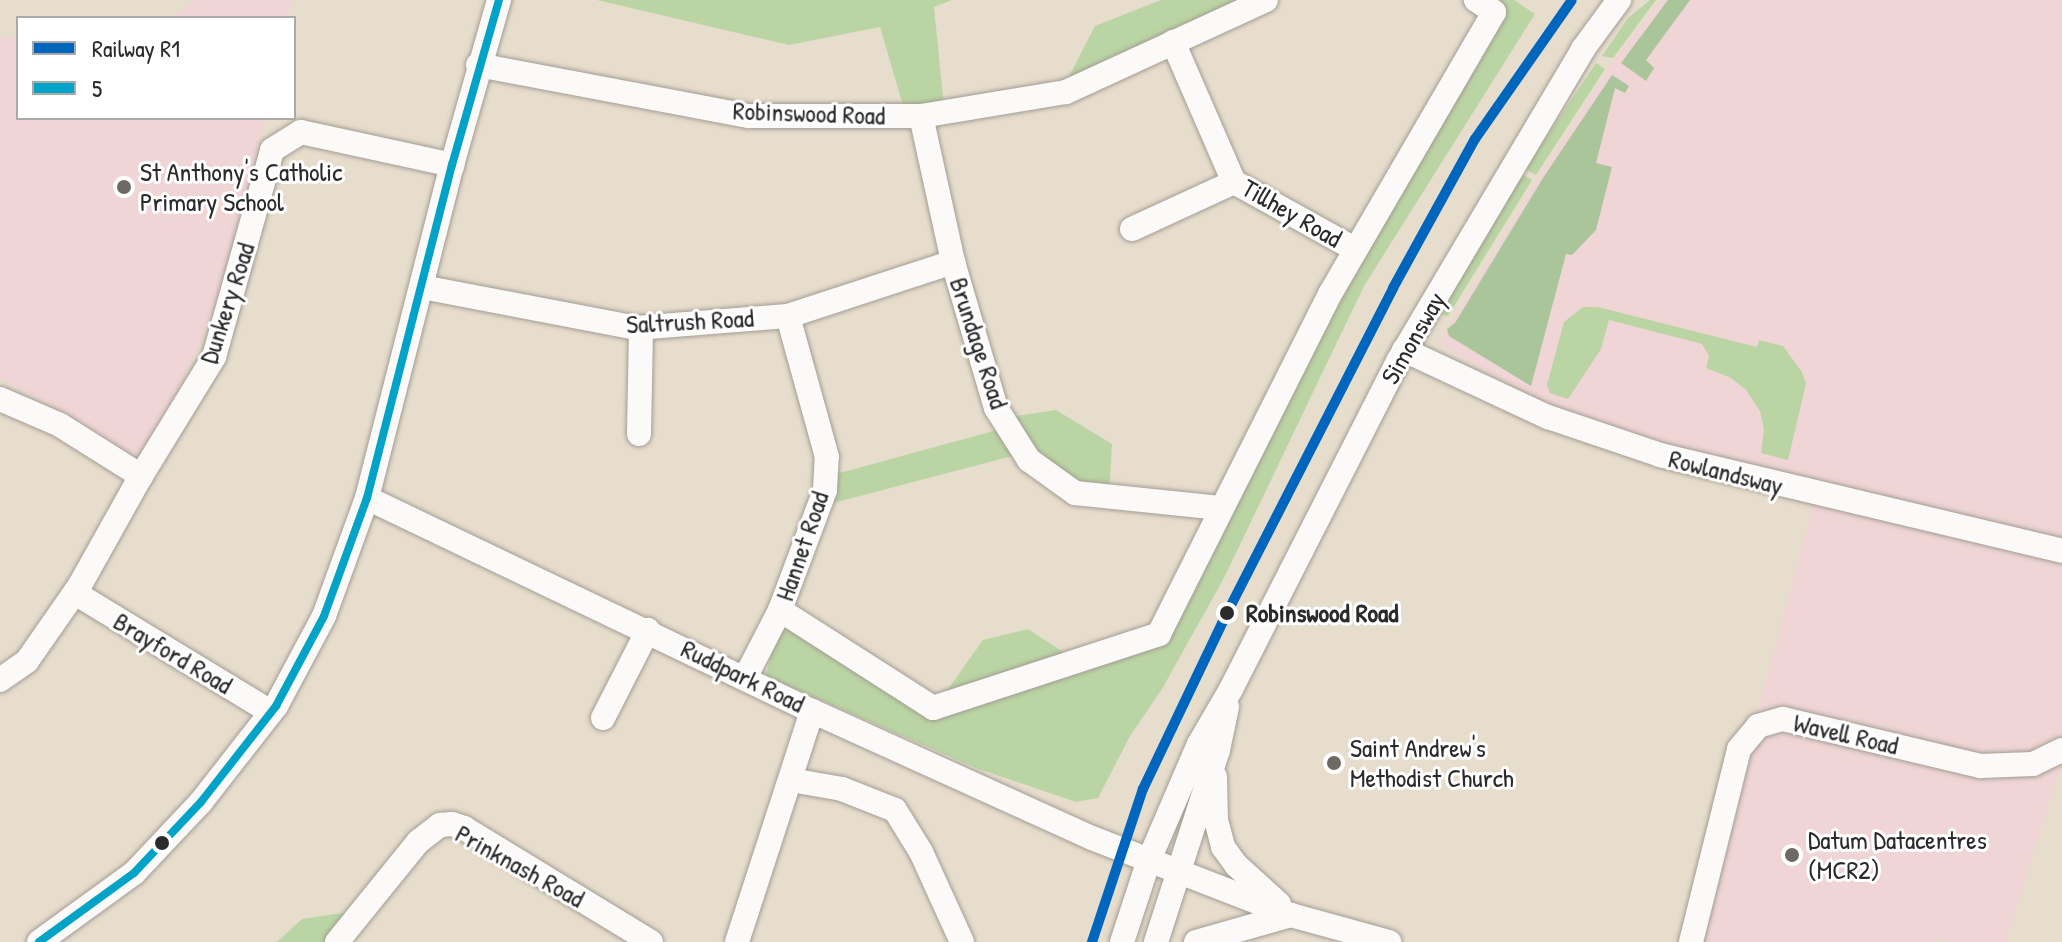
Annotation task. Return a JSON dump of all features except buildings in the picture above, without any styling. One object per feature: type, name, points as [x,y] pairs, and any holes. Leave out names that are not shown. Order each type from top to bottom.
[{"type":"street","points":[[39,942],[134,873],[201,802],[271,712],[324,616],[367,498],[478,65],[499,0]]},
{"type":"street","name":"Robinswood Road","points":[[478,65],[749,116],[921,116],[1066,92],[1266,0]]},
{"type":"street","points":[[780,610],[933,708],[1159,634],[1220,508],[1355,249],[1494,12],[1476,0]]},
{"type":"street","name":"Simonsway","points":[[1122,942],[1149,860],[1199,744],[1231,689],[1264,618],[1404,350],[1583,49],[1619,0]]},
{"type":"street","name":"Tillhey Road","points":[[1173,42],[1234,182],[1355,249]]},
{"type":"street","name":"Brundage Road","points":[[921,116],[953,262],[996,408],[1029,460],[1075,493],[1220,508]]},
{"type":"street","name":"Dunkery Road","points":[[0,680],[27,661],[75,593],[141,476],[214,357],[272,150],[301,132],[452,165]]},
{"type":"street","points":[[1132,229],[1234,182]]},
{"type":"street","name":"Saltrush Road","points":[[422,287],[589,322],[641,328],[788,316],[953,262]]},
{"type":"street","name":"Hannet Road","points":[[746,676],[780,610],[825,490],[827,457],[788,316]]},
{"type":"street","points":[[639,434],[641,328]]},
{"type":"street","name":"Rowlandsway","points":[[1404,350],[1548,417],[1660,455],[2062,551]]},
{"type":"street","points":[[0,399],[60,425],[141,476]]},
{"type":"street","name":"Ruddpark Road","points":[[367,498],[746,676],[812,711],[1121,849],[1291,915],[1389,942]]},
{"type":"street","name":"Brayford Road","points":[[75,593],[271,712]]},
{"type":"street","points":[[603,718],[648,630]]},
{"type":"street","name":"Simonsway","points":[[1156,942],[1218,750],[1231,689]]},
{"type":"street","points":[[737,942],[812,711]]},
{"type":"street","name":"Wavell Road","points":[[1691,942],[1739,749],[1758,726],[1783,719],[1981,766],[2033,764],[2062,750]]},
{"type":"street","points":[[1218,750],[1215,795],[1223,847],[1236,865],[1291,915]]},
{"type":"street","points":[[791,780],[842,789],[895,810],[911,832],[962,942]]},
{"type":"street","name":"Prinknash Road","points":[[337,942],[418,842],[440,825],[452,824],[464,828],[651,942]]},
{"type":"street","points":[[1137,942],[1159,881],[1167,873],[1179,871]]},
{"type":"street","points":[[1196,942],[1291,915]]},
{"type":"shaded area","points":[[195,0],[292,0],[288,16],[174,16]]},
{"type":"shaded area","points":[[1660,0],[2062,0],[2062,771],[2057,776],[2006,942],[1950,942],[1936,938],[1935,942],[1678,942],[1728,746],[1755,720],[1819,484],[1645,441],[1590,422],[1519,391],[1439,344],[1549,161],[1611,65]]},
{"type":"shaded area","name":"St Anthony's Catholic Primary School","points":[[0,36],[16,39],[16,120],[265,120],[216,308],[168,411],[138,460],[0,378]]},
{"type":"green space","points":[[597,0],[952,0],[934,7],[944,107],[904,109],[880,27],[789,45]]},
{"type":"green space","points":[[1161,0],[1260,0],[1065,84],[1095,26]]},
{"type":"green space","points":[[1501,0],[1514,0],[1535,14],[1364,286],[1224,578],[1162,689],[1130,736],[1098,798],[1076,802],[976,768],[766,676],[772,650],[783,631],[791,629],[924,716],[947,716],[1154,642],[1357,260],[1507,15],[1501,7]]},
{"type":"green space","points":[[1650,0],[1656,0],[1613,58],[1602,56],[1628,18]]},
{"type":"green space","points":[[1668,0],[1690,0],[1646,60],[1654,68],[1646,81],[1621,63]]},
{"type":"green space","points":[[1596,63],[1605,69],[1536,175],[1525,169]]},
{"type":"green space","points":[[1612,75],[1629,86],[1625,93],[1615,88],[1596,163],[1612,167],[1596,230],[1572,255],[1566,254],[1531,386],[1449,336],[1447,329],[1455,323],[1543,178]]},
{"type":"green space","points":[[1522,174],[1532,180],[1448,316],[1438,314]]},
{"type":"green space","points":[[1583,307],[1598,307],[1757,347],[1759,340],[1783,346],[1802,372],[1806,384],[1788,460],[1761,453],[1764,430],[1760,411],[1746,390],[1731,378],[1706,368],[1709,356],[1702,344],[1609,320],[1601,349],[1568,399],[1550,393],[1547,385],[1564,322]]},
{"type":"green space","points":[[1056,410],[1112,444],[1109,496],[1075,493],[1024,453],[818,507],[825,477],[1008,427],[1002,418]]},
{"type":"green space","points":[[1028,629],[1066,654],[941,699],[983,640]]},
{"type":"green space","points":[[362,910],[344,933],[353,942],[277,942],[302,919]]},
{"type":"rail line","name":"R1","points":[[1092,942],[1143,789],[1227,613],[1393,288],[1475,139],[1572,0]]},
{"type":"transit line","name":"5","points":[[39,942],[134,873],[201,802],[276,706],[324,616],[367,498],[452,165],[499,0]]},
{"type":"place","name":"St Anthony's Catholic Primary School","points":[[124,187]]},
{"type":"place","name":"Robinswood Road","points":[[1227,613]]},
{"type":"place","name":"Saint Andrew's Methodist Church","points":[[1334,763]]},
{"type":"place","name":"Datum Datacentres (MCR2)","points":[[1792,855]]}]
